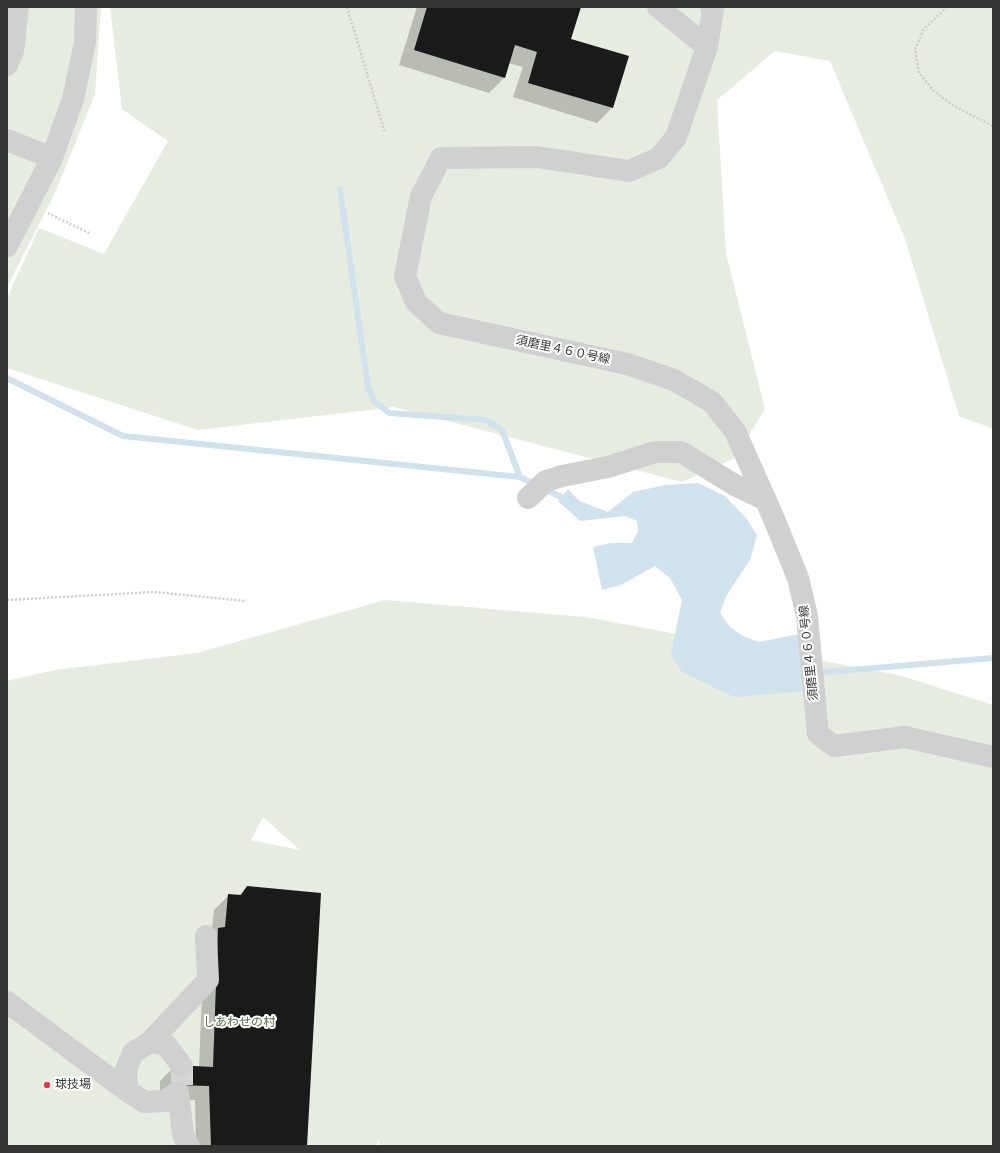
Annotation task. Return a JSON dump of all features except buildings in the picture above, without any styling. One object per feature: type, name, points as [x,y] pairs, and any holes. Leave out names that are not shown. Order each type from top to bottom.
[{"type":"street","points":[[7,65],[13,51],[18,7]]},
{"type":"street","points":[[7,246],[52,158],[73,99],[85,42],[86,7]]},
{"type":"street","points":[[658,7],[707,47]]},
{"type":"street","name":"須磨里４６０号線","points":[[711,7],[713,10],[707,47],[676,137],[659,158],[629,171],[537,157],[441,158],[421,196],[405,276],[416,302],[439,323],[627,364],[674,380],[712,402],[735,431],[766,500],[798,578],[808,616],[818,734],[834,746],[905,738],[993,757]]},
{"type":"street","points":[[7,140],[52,158]]},
{"type":"street","points":[[528,498],[546,481],[562,476],[608,467],[655,452],[681,452],[733,484],[766,500]]},
{"type":"street","points":[[127,1091],[126,1070],[133,1053],[150,1042],[208,980],[206,936]]},
{"type":"street","points":[[7,1002],[127,1091],[145,1102],[164,1101],[181,1081]]},
{"type":"street","points":[[150,1042],[166,1045],[181,1081],[183,1135],[189,1146]]},
{"type":"path","points":[[347,7],[385,133]]},
{"type":"path","points":[[947,7],[924,29],[915,49],[919,74],[933,90],[952,105],[993,126]]},
{"type":"path","points":[[44,211],[91,234]]},
{"type":"path","points":[[7,600],[154,592],[246,601]]},
{"type":"green space","points":[[7,7],[101,7],[95,94],[56,191],[7,287]]},
{"type":"green space","points":[[110,7],[993,7],[993,429],[959,416],[905,239],[830,61],[775,51],[717,100],[726,253],[765,409],[735,458],[682,482],[394,407],[198,430],[7,368],[7,298],[39,228],[104,254],[168,141],[122,109]]},
{"type":"green space","name":"しあわせの村","points":[[385,600],[585,617],[899,675],[993,705],[993,1146],[381,1146],[377,1140],[377,1146],[7,1146],[7,681],[55,670],[197,653]],"holes":[[[263,817],[300,850],[251,840]]]},
{"type":"water","points":[[698,483],[725,496],[746,518],[757,535],[750,560],[726,596],[720,613],[730,627],[743,636],[758,642],[805,633],[810,691],[734,697],[682,672],[671,654],[682,600],[670,578],[655,566],[621,585],[602,590],[593,547],[611,543],[632,543],[638,531],[637,521],[625,516],[580,521],[558,501],[568,489],[579,501],[608,512],[633,492],[665,485]]},
{"type":"waterway","points":[[340,189],[368,387],[374,401],[389,413],[486,420],[502,430],[520,477],[536,485]]},
{"type":"waterway","points":[[7,378],[123,436],[520,477]]},
{"type":"waterway","points":[[544,489],[568,500]]},
{"type":"waterway","points":[[815,673],[993,658]]},
{"type":"tunnel","points":[[182,1066],[182,1085]]},
{"type":"place","name":"球技場","points":[[47,1085]]}]
